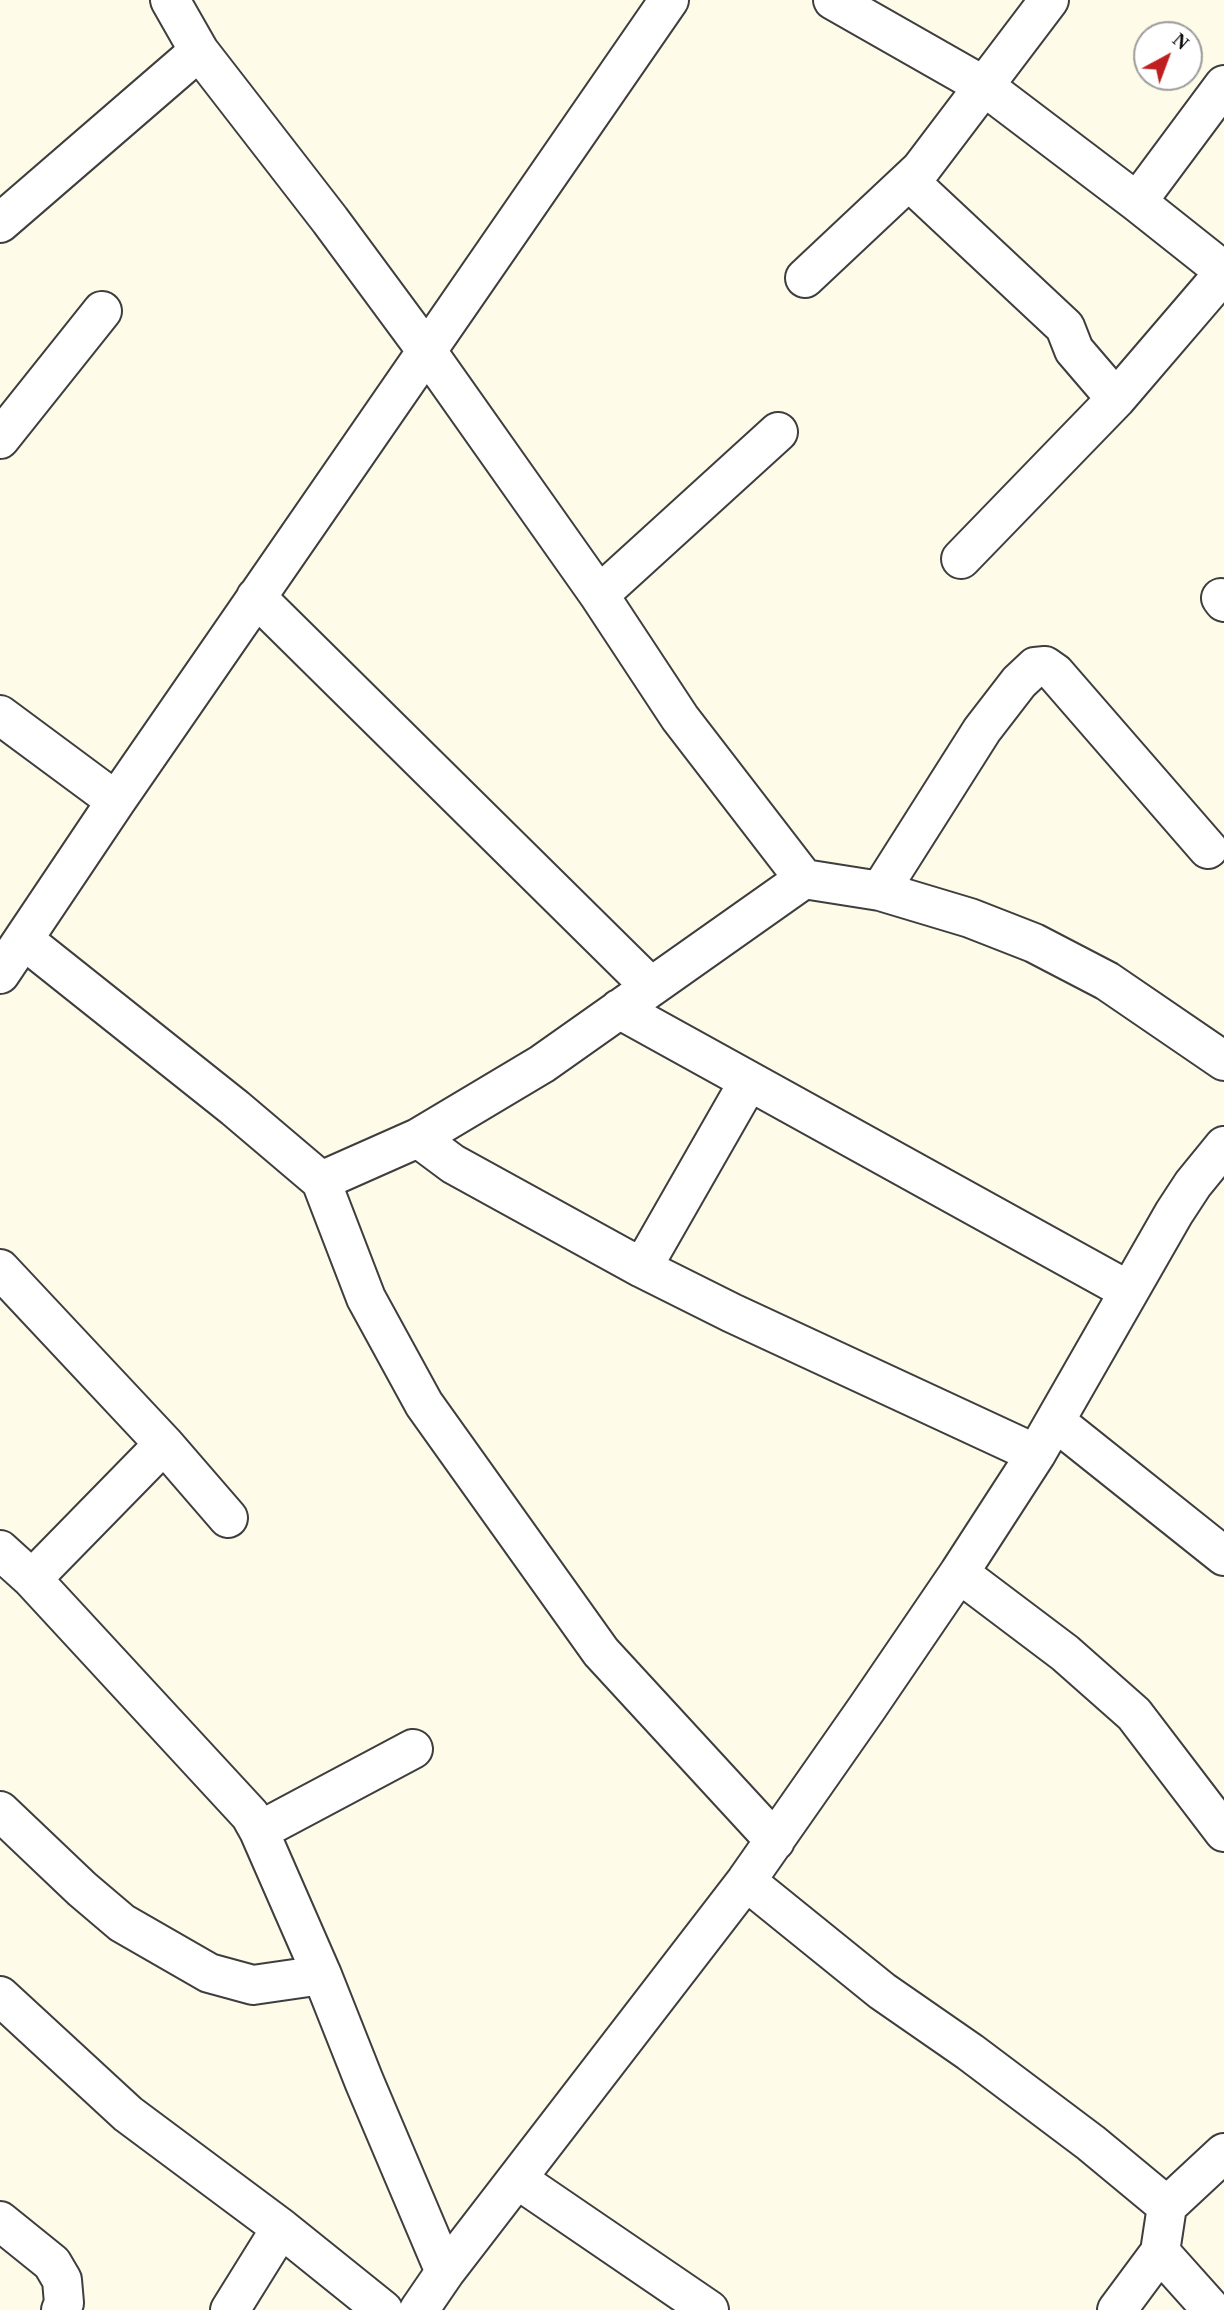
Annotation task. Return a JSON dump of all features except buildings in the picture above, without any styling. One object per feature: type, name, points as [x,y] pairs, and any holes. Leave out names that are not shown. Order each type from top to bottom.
[{"type":"street","points":[[170,0],[199,51],[330,219],[426,350],[599,595],[680,718],[804,879],[880,891],[970,918],[1034,943],[1107,981],[1224,1061]]},
{"type":"street","points":[[0,974],[256,597],[668,0]]},
{"type":"street","points":[[833,0],[984,86],[1224,272],[1116,399],[961,559]]},
{"type":"street","points":[[805,278],[909,181],[1049,0]]},
{"type":"street","points":[[0,223],[199,51]]},
{"type":"street","points":[[1137,202],[1224,85]]},
{"type":"street","points":[[909,181],[1065,327],[1074,350],[1116,399]]},
{"type":"street","points":[[0,439],[102,311]]},
{"type":"street","points":[[599,595],[778,432]]},
{"type":"street","points":[[256,597],[650,986]]},
{"type":"street","points":[[880,891],[982,730],[1019,682],[1035,667],[1045,666],[1055,673],[1208,849]]},
{"type":"street","points":[[0,715],[116,802]]},
{"type":"street","points":[[321,1181],[418,1138],[542,1064],[804,879]]},
{"type":"street","points":[[24,940],[236,1108],[321,1181],[366,1298],[425,1404],[601,1652],[775,1842]]},
{"type":"street","points":[[619,1009],[1129,1291]]},
{"type":"street","points":[[642,1268],[749,1081]]},
{"type":"street","points":[[418,1138],[453,1164],[642,1268],[732,1313],[1036,1454]]},
{"type":"street","points":[[419,2310],[445,2272],[775,1842],[959,1573],[1036,1454],[1174,1213],[1193,1184],[1224,1146]]},
{"type":"street","points":[[0,1269],[228,1518]]},
{"type":"street","points":[[1056,1422],[1223,1553]]},
{"type":"street","points":[[32,1579],[163,1444]]},
{"type":"street","points":[[0,1550],[32,1579],[250,1815],[260,1831],[445,2272]]},
{"type":"street","points":[[959,1573],[1065,1653],[1134,1714],[1224,1832]]},
{"type":"street","points":[[260,1831],[413,1749]]},
{"type":"street","points":[[0,1811],[122,1923],[209,1973],[253,1985],[322,1975]]},
{"type":"street","points":[[746,1881],[882,1991],[970,2052],[1091,2143],[1167,2206]]},
{"type":"street","points":[[0,1996],[128,2114],[281,2228],[383,2310]]},
{"type":"street","points":[[1117,2310],[1160,2252],[1167,2206],[1224,2153]]},
{"type":"street","points":[[517,2179],[709,2310]]},
{"type":"street","points":[[0,2221],[52,2263],[62,2280],[64,2303],[61,2310]]},
{"type":"street","points":[[230,2310],[281,2228]]},
{"type":"street","points":[[1160,2252],[1212,2310]]}]
